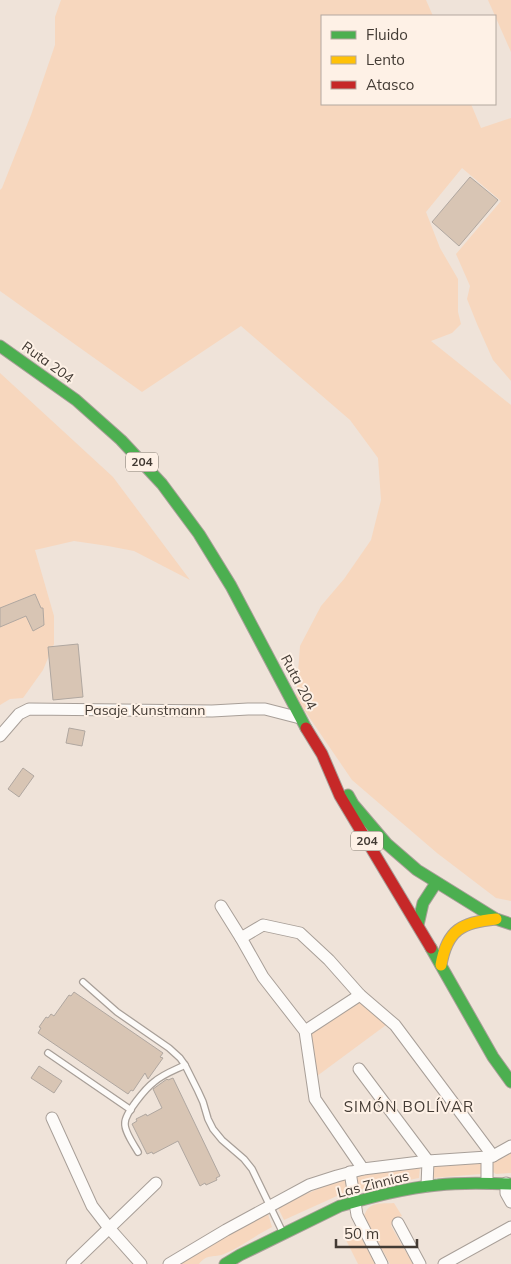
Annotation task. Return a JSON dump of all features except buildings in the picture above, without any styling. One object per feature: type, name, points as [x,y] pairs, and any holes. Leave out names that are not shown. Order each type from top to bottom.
[{"type":"main road","name":"Ruta 204","points":[[0,346],[52,382],[121,440],[162,484],[194,527],[231,586],[300,718],[322,754],[340,796],[418,925],[493,1057],[511,1082]]},
{"type":"main road","points":[[322,754],[353,804],[387,844],[417,870],[436,883],[496,919],[511,924]]},
{"type":"main road","points":[[418,925],[423,903],[436,883]]},
{"type":"main road","points":[[441,965],[444,949],[457,930],[466,924],[496,919]]},
{"type":"main road","name":"Las Zinnias","points":[[225,1264],[283,1233],[340,1206],[354,1202],[426,1186],[487,1183],[508,1184]]},
{"type":"street","name":"Pasaje Kunstmann","points":[[0,736],[19,714],[29,709],[212,711],[265,709],[300,718]]},
{"type":"street","points":[[221,906],[242,938],[263,978],[305,1031],[315,1099],[363,1169]]},
{"type":"street","points":[[242,938],[263,925],[300,933],[329,960],[360,995],[395,1025],[490,1157],[487,1183]]},
{"type":"street","points":[[305,1031],[360,995]]},
{"type":"street","points":[[359,1069],[428,1161],[426,1186]]},
{"type":"street","points":[[52,1118],[92,1206],[141,1264]]},
{"type":"street","points":[[169,1264],[226,1230],[309,1185],[363,1169],[428,1161],[490,1157],[511,1146]]},
{"type":"street","points":[[350,1172],[357,1215],[382,1264]]},
{"type":"street","points":[[72,1264],[156,1183]]},
{"type":"street","points":[[508,1184],[506,1193],[511,1202]]},
{"type":"street","points":[[398,1223],[420,1264]]},
{"type":"street","points":[[452,1262],[511,1227]]},
{"type":"lane","points":[[83,982],[117,1012],[169,1048],[180,1058],[198,1091],[213,1129],[252,1169],[283,1233]]},
{"type":"lane","points":[[48,1053],[131,1110]]},
{"type":"lane","points":[[138,1152],[125,1128],[124,1122],[131,1110],[154,1082],[185,1065]]},
{"type":"shaded area","points":[[61,0],[426,0],[433,15],[321,15],[321,105],[471,105],[481,128],[511,118],[511,381],[493,360],[477,324],[467,299],[470,286],[456,254],[501,201],[462,168],[426,212],[440,248],[458,279],[458,312],[461,324],[452,333],[431,341],[511,405],[511,901],[496,898],[437,853],[352,780],[296,698],[300,646],[321,606],[344,579],[371,540],[381,500],[378,458],[350,420],[241,326],[142,392],[0,291],[0,190],[31,115],[55,45],[55,17]]},
{"type":"shaded area","points":[[488,0],[511,0],[511,52],[496,15]]},
{"type":"shaded area","points":[[0,373],[113,477],[190,580],[134,551],[74,541],[35,550],[54,616],[54,644],[43,670],[23,698],[10,699],[0,705]]},
{"type":"shaded area","points":[[360,1001],[386,1025],[317,1076],[311,1034]]},
{"type":"shaded area","points":[[511,1151],[511,1173],[496,1174],[493,1172],[493,1163]]},
{"type":"shaded area","points":[[481,1162],[481,1174],[432,1178],[433,1165]]},
{"type":"shaded area","points":[[420,1166],[419,1178],[358,1190],[355,1177]]},
{"type":"shaded area","points":[[346,1179],[348,1191],[284,1220],[278,1208],[311,1192]]},
{"type":"shaded area","points":[[394,1203],[402,1216],[395,1219],[391,1226],[413,1264],[390,1264],[364,1216],[366,1211],[372,1206]]},
{"type":"shaded area","points":[[268,1214],[272,1227],[236,1248],[224,1254],[208,1257],[199,1264],[175,1264],[262,1215]]},
{"type":"shaded area","points":[[357,1229],[375,1264],[358,1264],[344,1236]]},
{"type":"traffic: fast","points":[[0,346],[76,400],[121,440],[162,484],[199,534],[231,586],[306,728]]},
{"type":"traffic: fast","points":[[348,795],[353,804],[387,844],[417,870],[496,919],[511,924]]},
{"type":"traffic: fast","points":[[418,925],[423,903],[436,883]]},
{"type":"traffic: fast","points":[[431,948],[493,1057],[511,1082]]},
{"type":"traffic: fast","points":[[225,1264],[340,1206],[389,1193],[426,1186],[465,1183],[511,1184]]},
{"type":"traffic: slow","points":[[441,965],[447,943],[458,930],[484,920],[496,919]]},
{"type":"traffic: jam","points":[[306,728],[322,754],[340,796],[431,948]]},
{"type":"district","name":"SIMÓN BOLÍVAR","points":[[409,1107]]}]
